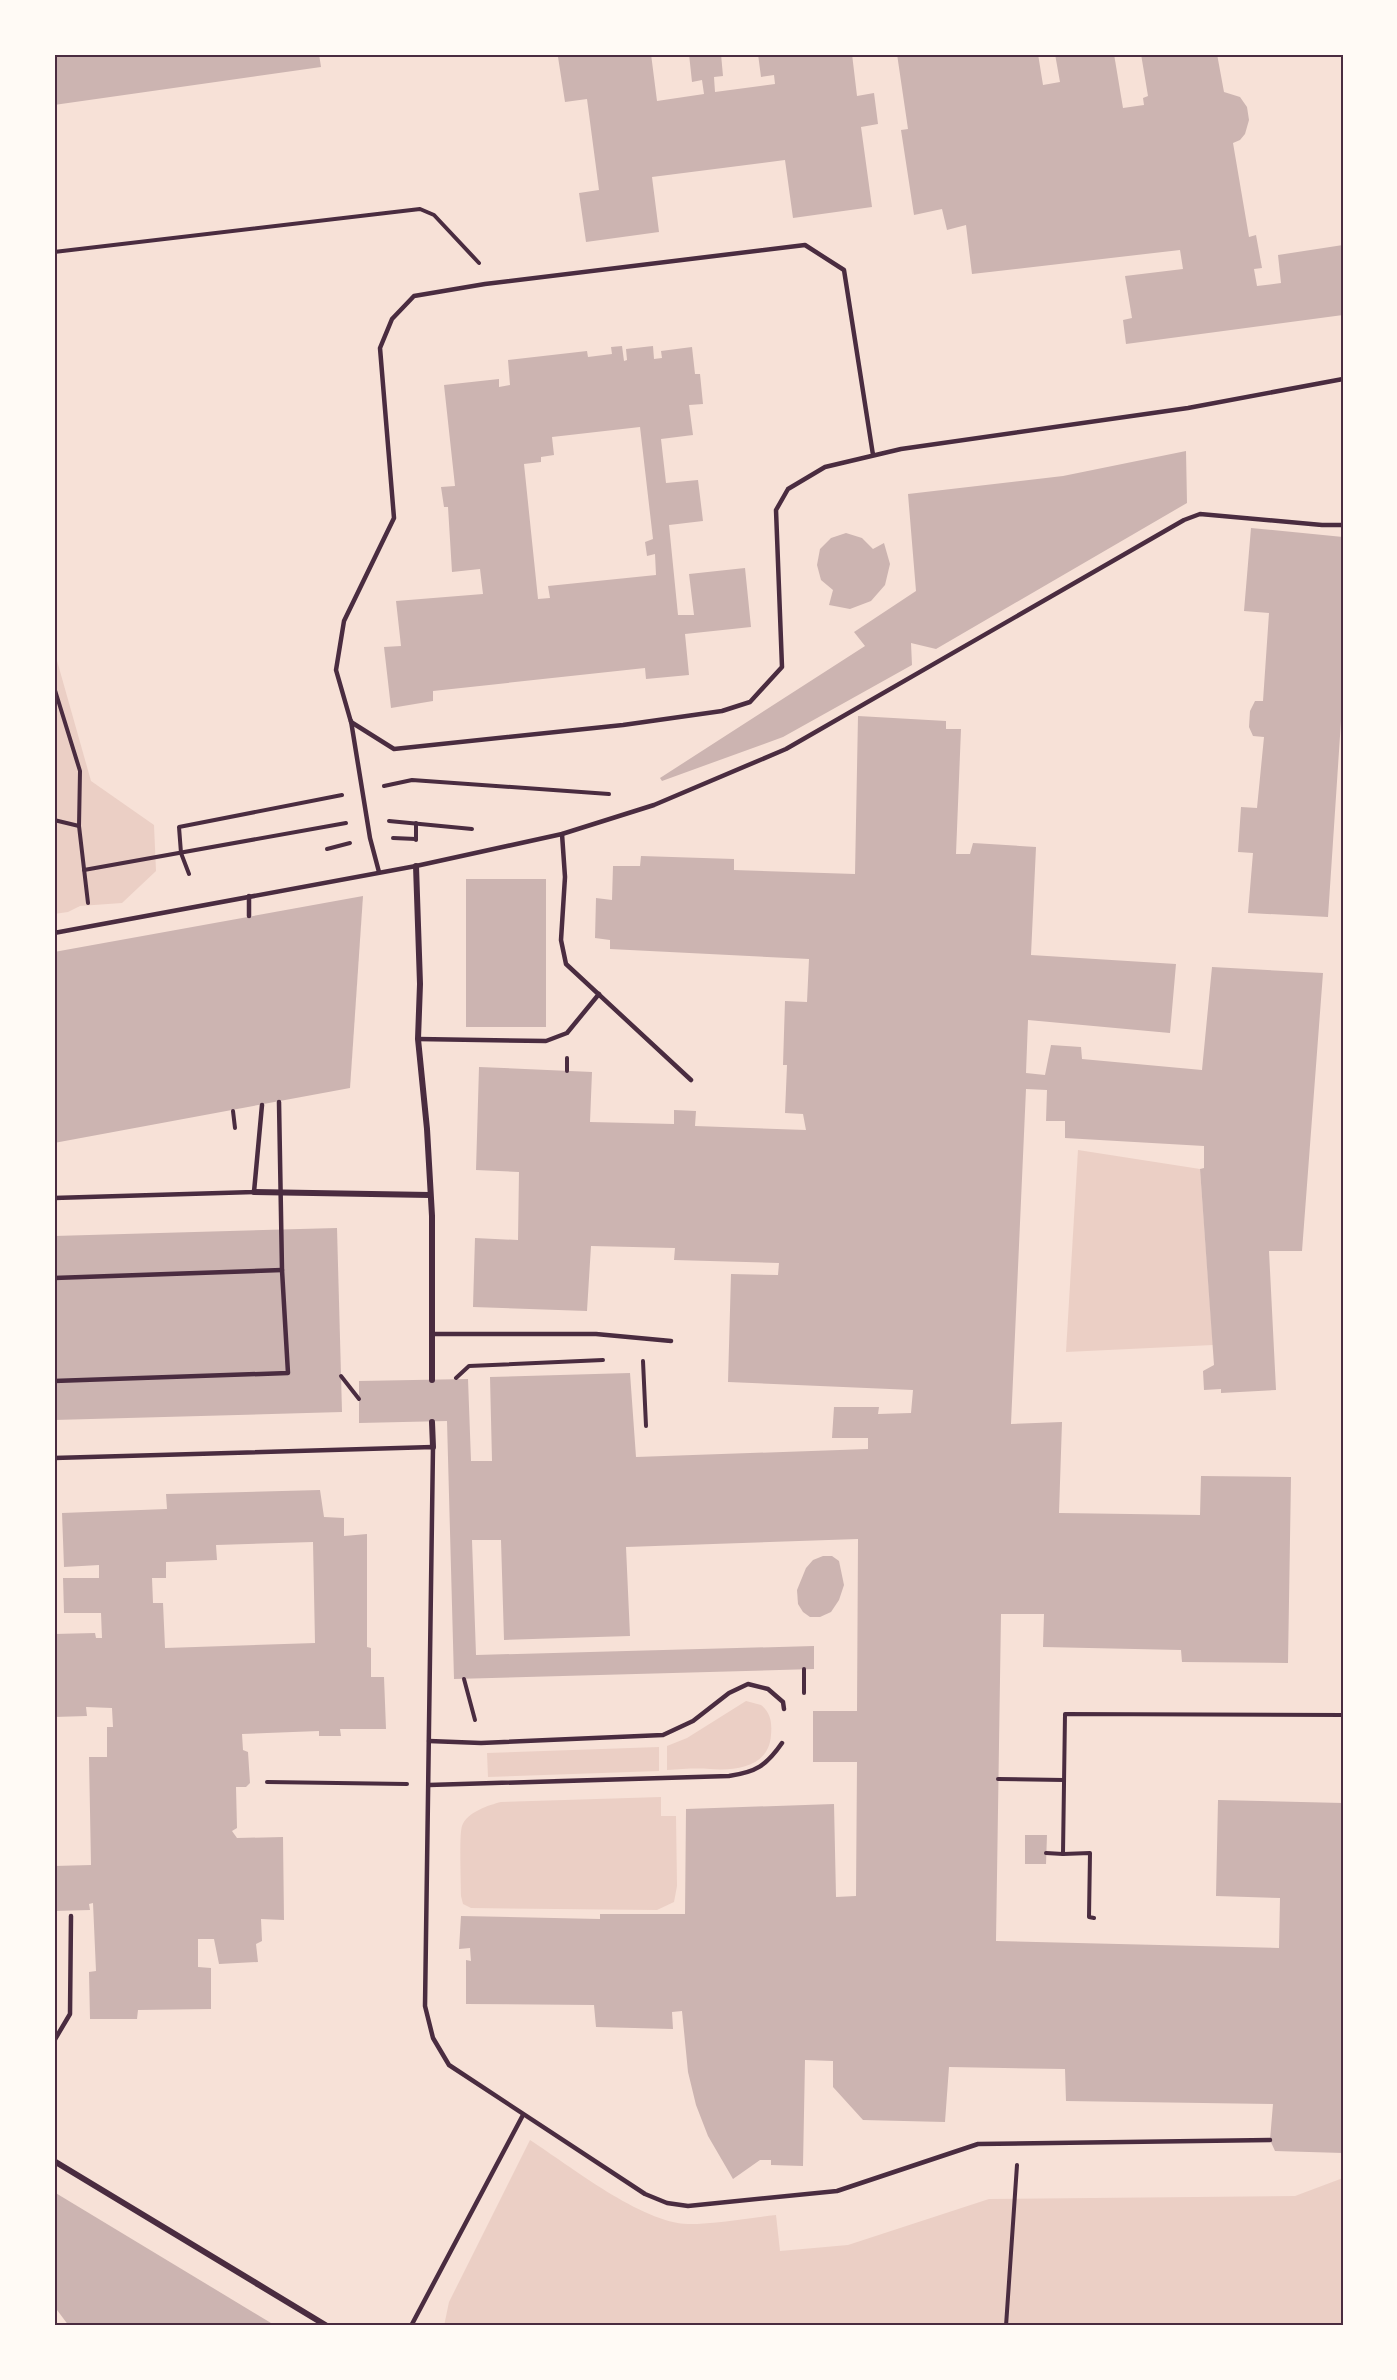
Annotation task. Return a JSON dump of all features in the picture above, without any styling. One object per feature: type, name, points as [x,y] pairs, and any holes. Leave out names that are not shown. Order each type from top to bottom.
[{"type":"street","points":[[416,866],[420,984],[417,1039],[427,1129],[430,1195],[432,1380]]},
{"type":"street","points":[[254,1192],[430,1195]]},
{"type":"street","points":[[432,1422],[433,1447]]},
{"type":"street","points":[[54,2161],[327,2326]]},
{"type":"lane","points":[[379,872],[367,819],[351,719],[336,670],[344,621],[394,518],[380,348],[392,319],[414,296],[498,283],[805,245],[844,270],[873,455]]},
{"type":"lane","points":[[351,719],[351,722],[394,749],[623,725],[722,711],[750,702],[783,667],[776,510],[788,489],[825,467],[901,449],[1188,408],[1343,379]]},
{"type":"lane","points":[[54,933],[416,866],[562,834],[654,805],[786,749],[1192,517],[1200,514],[1343,525]]},
{"type":"lane","points":[[562,834],[565,877],[561,940],[566,964],[691,1080]]},
{"type":"lane","points":[[249,896],[249,916]]},
{"type":"lane","points":[[417,1039],[546,1041],[567,1033],[598,994]]},
{"type":"lane","points":[[54,1381],[288,1373],[282,1270],[279,1102]]},
{"type":"lane","points":[[54,1198],[254,1192],[261,1105]]},
{"type":"lane","points":[[54,1278],[282,1270]]},
{"type":"lane","points":[[432,1335],[596,1334],[671,1341]]},
{"type":"lane","points":[[54,1458],[433,1447],[425,2006],[433,2038],[449,2065],[645,2194],[667,2203],[688,2206],[837,2191],[978,2144],[1270,2140]]},
{"type":"lane","points":[[429,1741],[481,1743],[663,1736],[693,1721],[729,1693],[748,1684],[768,1689],[783,1702],[784,1709]]},
{"type":"lane","points":[[429,1785],[729,1776],[750,1773],[770,1759],[782,1743]]},
{"type":"lane","points":[[54,2041],[70,2014],[71,1916]]},
{"type":"lane","points":[[411,2326],[523,2115]]},
{"type":"path","points":[[54,252],[420,209],[434,215],[498,283]]},
{"type":"path","points":[[54,687],[80,771],[79,826],[90,926]]},
{"type":"path","points":[[189,874],[181,853],[179,827],[412,780],[611,794]]},
{"type":"path","points":[[84,870],[367,819],[475,829]]},
{"type":"path","points":[[54,820],[79,826]]},
{"type":"path","points":[[643,1358],[646,1426]]},
{"type":"path","points":[[456,1379],[469,1366],[608,1359]]},
{"type":"path","points":[[341,1376],[359,1399]]},
{"type":"path","points":[[1063,1854],[1065,1714],[1343,1714]]},
{"type":"path","points":[[998,1779],[1064,1780]]},
{"type":"path","points":[[267,1782],[429,1785]]},
{"type":"path","points":[[1046,1853],[1090,1853],[1089,1917],[1094,1918]]},
{"type":"path","points":[[1006,2326],[1018,2144]]},
{"type":"shaded area","points":[[54,650],[91,781],[154,825],[156,871],[122,903],[80,906],[68,912],[54,914]]},
{"type":"shaded area","points":[[1078,1150],[1200,1169],[1213,1345],[1066,1352]]},
{"type":"shaded area","points":[[746,1701],[761,1705],[767,1711],[771,1722],[769,1746],[758,1760],[740,1768],[667,1770],[667,1746],[687,1738]]},
{"type":"shaded area","points":[[659,1747],[659,1771],[488,1777],[487,1753]]},
{"type":"shaded area","points":[[661,1797],[661,1816],[676,1816],[677,1886],[674,1902],[657,1910],[471,1908],[463,1904],[461,1831],[465,1821],[479,1810],[501,1802]]},
{"type":"shaded area","points":[[530,2140],[628,2204],[670,2221],[699,2224],[776,2215],[780,2251],[848,2245],[989,2199],[1295,2196],[1343,2178],[1343,2326],[444,2326],[449,2302]]},
{"type":"building","points":[[54,54],[319,54],[321,67],[54,105]]},
{"type":"building","points":[[577,54],[651,54],[657,101],[704,94],[702,80],[692,82],[689,54],[721,54],[723,76],[714,77],[715,92],[775,84],[774,75],[761,77],[758,54],[852,54],[857,96],[874,93],[878,124],[861,127],[872,207],[793,218],[785,160],[652,177],[659,232],[586,242],[579,193],[599,190],[587,99],[565,102],[558,57]]},
{"type":"building","points":[[897,54],[1038,54],[1043,85],[1060,82],[1055,54],[1114,54],[1123,108],[1144,105],[1143,98],[1148,96],[1141,54],[1217,54],[1224,92],[1240,97],[1247,107],[1249,120],[1245,134],[1233,143],[1249,237],[1256,235],[1262,268],[1254,269],[1257,286],[1281,283],[1278,255],[1343,245],[1343,315],[1126,344],[1123,320],[1132,318],[1125,276],[1183,269],[1180,250],[972,274],[966,225],[947,230],[942,209],[914,215],[901,130],[908,129]]},
{"type":"building","points":[[622,346],[624,361],[627,360],[626,349],[653,346],[654,359],[662,358],[661,351],[692,347],[695,374],[700,374],[703,404],[689,405],[693,435],[661,439],[666,483],[698,480],[703,521],[669,525],[678,615],[694,615],[689,574],[745,568],[751,627],[685,634],[689,675],[646,679],[645,668],[433,691],[433,701],[391,708],[384,647],[401,646],[396,601],[483,594],[480,569],[452,572],[448,507],[444,507],[441,487],[455,486],[444,385],[499,379],[499,387],[510,385],[508,360],[587,351],[588,357],[612,354],[611,347]],"holes":[[[640,427],[653,539],[645,542],[647,556],[655,554],[656,575],[548,586],[550,598],[538,599],[524,464],[541,462],[541,457],[554,455],[552,437]]]},
{"type":"building","points":[[1186,451],[1187,503],[936,649],[911,643],[912,665],[783,737],[662,781],[660,778],[865,646],[854,632],[916,591],[908,494],[1063,476]]},
{"type":"building","points":[[1251,528],[1343,537],[1343,691],[1328,917],[1248,913],[1253,853],[1238,852],[1241,807],[1257,808],[1264,737],[1253,736],[1249,727],[1250,711],[1255,701],[1263,701],[1269,613],[1244,611]]},
{"type":"building","points":[[846,533],[862,538],[873,549],[884,543],[890,564],[885,585],[871,601],[850,609],[829,605],[833,590],[821,580],[817,565],[820,549],[831,538]]},
{"type":"building","points":[[858,716],[946,721],[946,729],[961,729],[956,854],[970,854],[973,843],[1036,847],[1031,955],[1176,964],[1170,1033],[1028,1020],[1026,1073],[1045,1075],[1051,1045],[1081,1047],[1082,1059],[1202,1070],[1212,967],[1323,973],[1302,1251],[1269,1251],[1276,1390],[1221,1393],[1221,1389],[1204,1390],[1203,1371],[1214,1365],[1200,1169],[1204,1168],[1204,1146],[1065,1138],[1065,1121],[1046,1121],[1047,1090],[1026,1089],[1011,1424],[1062,1422],[1059,1513],[1200,1515],[1201,1476],[1291,1477],[1288,1663],[1182,1662],[1181,1650],[1043,1647],[1044,1614],[1001,1614],[996,1941],[1279,1948],[1280,1898],[1216,1896],[1218,1800],[1343,1803],[1343,2153],[1275,2151],[1270,2140],[1273,2104],[1066,2101],[1065,2069],[949,2067],[945,2122],[863,2120],[833,2087],[833,2061],[805,2060],[803,2166],[771,2165],[771,2160],[760,2160],[733,2179],[708,2136],[696,2105],[688,2072],[682,2011],[672,2012],[673,2029],[596,2027],[594,2005],[466,2004],[466,1960],[471,1961],[470,1948],[459,1949],[461,1916],[600,1919],[600,1914],[685,1914],[686,1809],[834,1804],[836,1897],[856,1896],[857,1762],[813,1762],[813,1711],[857,1711],[858,1539],[626,1547],[630,1636],[504,1640],[501,1540],[472,1540],[476,1655],[814,1646],[814,1669],[454,1679],[447,1421],[359,1423],[359,1381],[468,1379],[471,1461],[492,1461],[490,1377],[630,1373],[636,1457],[868,1449],[868,1438],[832,1438],[834,1407],[879,1407],[878,1414],[911,1413],[913,1390],[728,1382],[731,1274],[778,1275],[779,1263],[674,1260],[675,1248],[591,1246],[587,1311],[473,1307],[475,1238],[518,1240],[519,1172],[476,1170],[479,1067],[592,1072],[590,1122],[674,1124],[674,1110],[696,1111],[695,1126],[806,1130],[803,1114],[785,1113],[787,1065],[783,1065],[785,1001],[807,1002],[809,959],[610,949],[610,940],[595,938],[596,898],[612,900],[613,866],[640,866],[641,856],[734,859],[734,870],[855,874]]},
{"type":"building","points":[[466,879],[546,879],[546,1027],[466,1027]]},
{"type":"building","points":[[363,896],[350,1088],[54,1143],[54,952]]},
{"type":"building","points":[[337,1228],[342,1412],[54,1420],[54,1236]]},
{"type":"building","points":[[320,1490],[324,1517],[344,1518],[344,1536],[367,1534],[367,1647],[371,1648],[371,1677],[384,1677],[386,1729],[340,1729],[341,1736],[319,1736],[319,1731],[242,1734],[243,1750],[248,1752],[250,1783],[246,1787],[236,1787],[237,1828],[232,1831],[237,1838],[283,1837],[284,1920],[261,1919],[262,1941],[256,1944],[258,1962],[219,1964],[214,1939],[198,1939],[198,1967],[211,1968],[211,2009],[138,2010],[137,2019],[90,2019],[89,1972],[96,1971],[93,1903],[89,1904],[90,1910],[54,1911],[54,1866],[91,1865],[89,1757],[107,1757],[107,1727],[113,1727],[112,1708],[86,1707],[87,1716],[54,1717],[54,1634],[95,1633],[96,1638],[102,1638],[101,1613],[64,1613],[63,1578],[99,1578],[99,1565],[64,1567],[62,1513],[167,1509],[166,1494]],"holes":[[[313,1542],[315,1643],[165,1648],[163,1603],[153,1603],[152,1578],[166,1578],[166,1562],[217,1560],[216,1545]]]},
{"type":"building","points":[[823,1556],[832,1556],[839,1561],[844,1585],[839,1600],[831,1612],[820,1617],[810,1617],[798,1604],[797,1590],[806,1568],[813,1560]]},
{"type":"building","points":[[1025,1835],[1047,1835],[1046,1864],[1025,1864]]},
{"type":"building","points":[[54,2192],[276,2326],[69,2326],[54,2306]]}]
